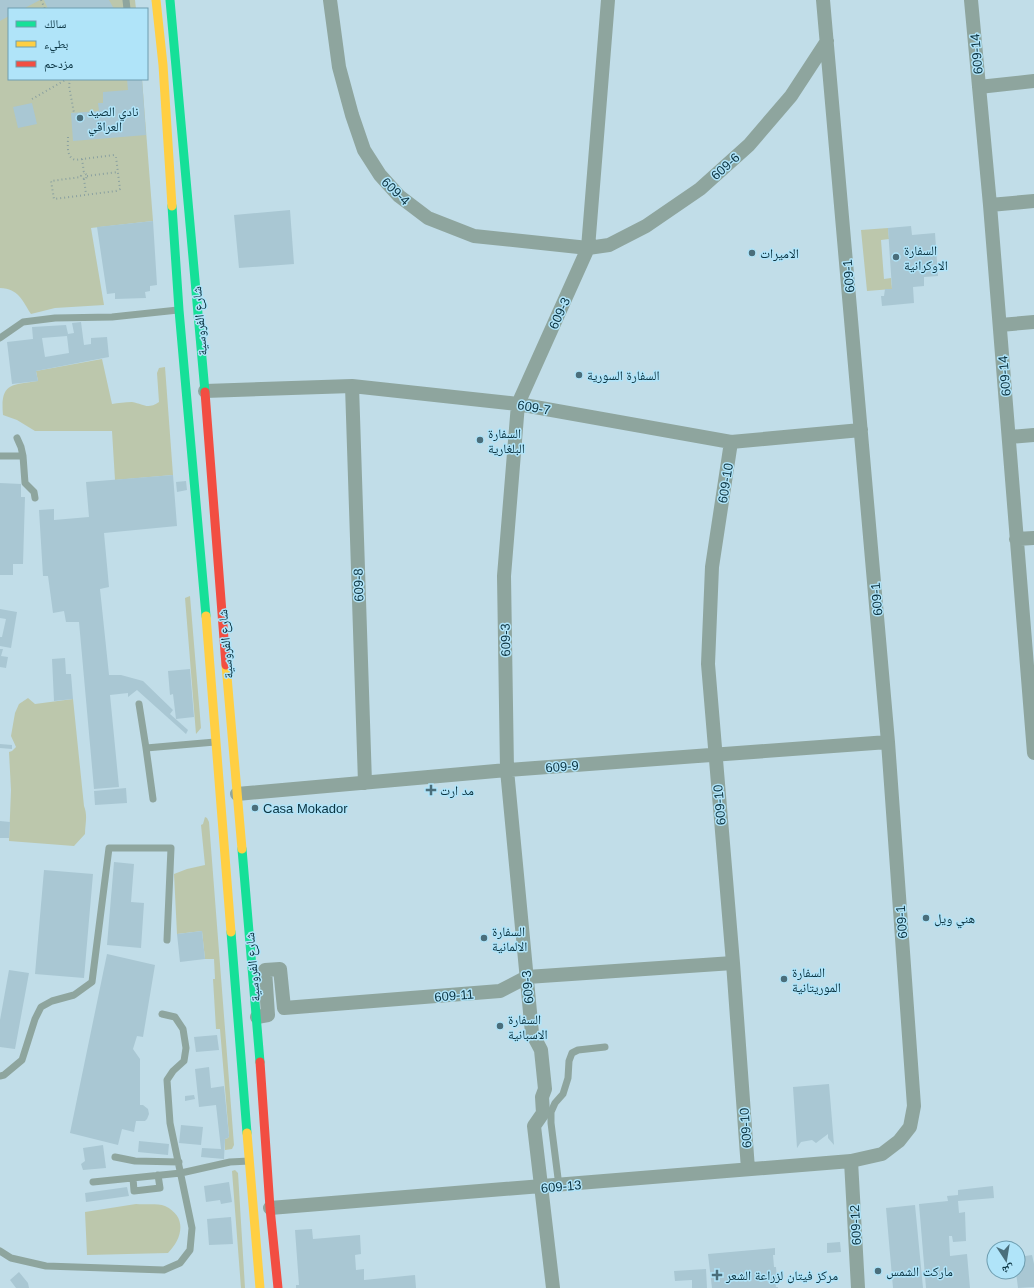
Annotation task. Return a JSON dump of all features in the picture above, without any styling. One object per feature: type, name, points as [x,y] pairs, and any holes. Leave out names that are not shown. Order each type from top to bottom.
[{"type":"street","name":"شارع الفروسية","points":[[156,0],[163,65],[179,310],[203,571],[260,1288]]},
{"type":"street","name":"شارع الفروسية","points":[[170,0],[205,391],[218,570],[257,1017],[270,1208],[278,1288]]},
{"type":"street","name":"609-4","points":[[330,0],[339,67],[352,115],[364,150],[380,175],[399,196],[428,218],[474,236],[588,248]]},
{"type":"street","name":"609-3","points":[[553,1288],[534,1126],[543,1113],[542,1097],[545,1089],[541,1050],[532,1033],[508,770],[504,576],[518,404],[588,248],[608,0]]},
{"type":"street","name":"609-1","points":[[823,0],[888,742],[914,1106],[910,1127],[899,1141],[882,1154],[851,1161]]},
{"type":"street","name":"609-14","points":[[971,0],[990,205],[1016,539],[1030,647],[1034,748]]},
{"type":"street","name":"609-6","points":[[588,248],[609,246],[646,226],[700,189],[749,145],[791,96],[827,41]]},
{"type":"street","points":[[979,87],[1034,81]]},
{"type":"street","points":[[990,205],[1034,201]]},
{"type":"street","points":[[1000,325],[1034,322]]},
{"type":"street","name":"609-7","points":[[205,391],[352,386],[518,404],[731,442],[861,430]]},
{"type":"street","name":"609-8","points":[[352,386],[365,783]]},
{"type":"street","points":[[1009,437],[1034,435]]},
{"type":"street","name":"609-10","points":[[731,442],[712,575],[708,664],[733,963],[748,1170]]},
{"type":"street","points":[[1016,539],[1034,538]]},
{"type":"street","points":[[203,571],[218,570]]},
{"type":"street","name":"609-9","points":[[238,794],[508,770],[888,742]]},
{"type":"street","name":"609-11","points":[[257,1017],[268,1015],[265,970],[280,969],[284,1008],[500,991],[527,977],[733,963]]},
{"type":"street","name":"609-13","points":[[270,1208],[559,1186],[851,1161]]},
{"type":"street","name":"609-12","points":[[851,1161],[858,1288]]},
{"type":"lane","points":[[0,338],[23,322],[55,318],[112,317],[179,310]]},
{"type":"lane","points":[[17,438],[23,456],[25,483],[34,492],[35,498]]},
{"type":"lane","points":[[0,456],[23,456]]},
{"type":"lane","points":[[139,704],[153,799]]},
{"type":"lane","points":[[146,748],[216,742]]},
{"type":"lane","points":[[0,1076],[4,1075],[22,1060],[35,1019],[41,1007],[52,1001],[74,995],[92,982],[109,848],[171,848],[167,940]]},
{"type":"lane","points":[[0,1251],[11,1258],[46,1266],[164,1270],[180,1263],[190,1250],[192,1228],[170,1124],[167,1080],[184,1061],[186,1048],[183,1029],[175,1017],[162,1014]]},
{"type":"lane","points":[[559,1186],[551,1112],[555,1103],[562,1094],[568,1078],[569,1061],[572,1053],[578,1050],[605,1047]]},
{"type":"lane","points":[[115,1157],[135,1161],[179,1162]]},
{"type":"lane","points":[[93,1182],[181,1173],[230,1162],[249,1161]]},
{"type":"lane","points":[[133,1178],[134,1191],[160,1188],[158,1175]]},
{"type":"path","points":[[32,99],[66,80]]},
{"type":"path","points":[[68,80],[74,113]]},
{"type":"path","points":[[68,137],[69,156],[72,159],[75,160],[114,155],[116,157],[120,189],[54,199],[51,181],[81,177],[84,173]]},
{"type":"path","points":[[82,159],[84,173],[87,176]]},
{"type":"path","points":[[84,180],[87,176],[118,172]]},
{"type":"path","points":[[81,177],[84,180],[86,194]]},
{"type":"green space","name":"نادي الصيد العراقي","points":[[0,0],[135,0],[136,8],[8,8],[8,80],[142,80],[153,221],[91,228],[104,305],[55,308],[31,314],[16,293],[0,288]]},
{"type":"green space","points":[[888,228],[889,239],[881,240],[884,279],[891,278],[892,289],[867,291],[861,230]]},
{"type":"green space","points":[[102,359],[112,404],[132,402],[151,406],[159,402],[157,373],[159,368],[165,367],[173,475],[115,480],[112,431],[35,431],[17,420],[3,415],[3,397],[6,391],[14,385],[38,381],[36,371]]},
{"type":"green space","points":[[190,596],[201,728],[196,734],[185,598]]},
{"type":"green space","points":[[28,698],[35,704],[73,699],[86,817],[85,834],[74,846],[9,841],[11,790],[9,752],[16,747],[11,736],[15,713],[19,704]]},
{"type":"green space","points":[[205,817],[209,822],[234,1145],[232,1149],[225,1150],[225,1139],[229,1136],[220,1029],[216,1029],[213,979],[215,979],[214,959],[205,959],[202,931],[177,934],[174,874],[205,865],[201,825],[203,824]]},
{"type":"green space","points":[[235,1170],[238,1173],[245,1288],[241,1288],[232,1171]]},
{"type":"green space","points":[[136,1204],[165,1206],[177,1216],[180,1222],[179,1235],[177,1241],[168,1253],[87,1255],[85,1212]]},
{"type":"building","points":[[0,0],[40,0],[25,8],[8,8],[8,17],[0,21]]},
{"type":"building","points":[[44,0],[109,0],[113,8],[48,8]]},
{"type":"building","points":[[127,80],[142,80],[146,135],[73,141],[71,113],[99,111],[98,103],[103,103],[103,92],[128,90]]},
{"type":"building","points":[[32,103],[37,124],[18,128],[13,107]]},
{"type":"building","points":[[290,210],[294,264],[239,268],[234,215]]},
{"type":"building","points":[[153,221],[157,285],[150,286],[150,291],[145,292],[146,298],[115,299],[115,293],[107,294],[97,227]]},
{"type":"building","points":[[911,226],[912,235],[935,233],[938,276],[924,277],[924,286],[913,287],[914,303],[882,306],[881,296],[884,296],[885,289],[892,289],[888,228]]},
{"type":"building","points":[[81,322],[84,345],[91,344],[91,338],[107,337],[109,357],[36,371],[38,381],[12,384],[7,342],[33,339],[32,327],[66,325],[68,334],[74,333],[72,323]],"holes":[[[67,336],[69,353],[45,357],[42,338]]]},
{"type":"building","points":[[173,475],[177,526],[104,533],[109,587],[100,589],[109,675],[121,675],[143,681],[173,710],[170,714],[188,730],[186,734],[137,690],[128,697],[128,693],[110,695],[119,787],[94,789],[79,622],[66,622],[64,611],[53,613],[48,576],[43,576],[39,510],[54,509],[54,520],[89,517],[86,482]]},
{"type":"building","points":[[186,481],[187,490],[177,492],[176,482]]},
{"type":"building","points":[[0,483],[21,484],[21,497],[25,497],[23,564],[13,564],[13,575],[0,575]]},
{"type":"building","points":[[0,609],[17,612],[11,648],[0,646],[0,637],[2,637],[6,619],[0,618]]},
{"type":"building","points":[[0,649],[3,649],[1,656],[8,657],[6,668],[0,667]]},
{"type":"building","points":[[65,658],[66,674],[71,674],[73,699],[54,701],[52,659]]},
{"type":"building","points":[[190,669],[194,717],[176,719],[173,694],[170,695],[168,671]]},
{"type":"building","points":[[0,744],[12,745],[12,749],[0,748]]},
{"type":"building","points":[[126,788],[127,803],[95,805],[94,791]]},
{"type":"building","points":[[0,821],[10,822],[9,838],[0,838]]},
{"type":"building","points":[[114,862],[134,864],[131,902],[144,903],[141,948],[107,945]]},
{"type":"building","points":[[44,870],[93,874],[84,978],[35,974]]},
{"type":"building","points":[[202,931],[205,959],[180,962],[177,934]]},
{"type":"building","points":[[107,954],[155,965],[143,1037],[137,1036],[133,1049],[140,1059],[140,1105],[143,1105],[148,1109],[149,1114],[145,1121],[136,1121],[134,1132],[122,1129],[118,1145],[70,1133]]},
{"type":"building","points":[[9,970],[29,973],[15,1049],[0,1047],[0,1020]]},
{"type":"building","points":[[217,1035],[219,1050],[196,1052],[194,1037]]},
{"type":"building","points":[[209,1067],[211,1088],[224,1086],[229,1136],[225,1139],[224,1159],[201,1157],[202,1148],[221,1149],[216,1105],[199,1107],[195,1069]]},
{"type":"building","points":[[829,1084],[834,1145],[828,1138],[828,1134],[816,1143],[812,1140],[801,1142],[797,1148],[793,1087]]},
{"type":"building","points":[[194,1095],[195,1099],[185,1101],[185,1096]]},
{"type":"building","points":[[181,1125],[203,1127],[201,1145],[179,1143]]},
{"type":"building","points":[[139,1141],[169,1144],[168,1155],[138,1152]]},
{"type":"building","points":[[103,1145],[106,1168],[83,1170],[81,1164],[85,1161],[83,1148]]},
{"type":"building","points":[[229,1182],[232,1202],[221,1204],[220,1200],[206,1202],[204,1186]]},
{"type":"building","points":[[993,1186],[994,1198],[958,1201],[959,1213],[965,1212],[966,1241],[953,1242],[952,1236],[949,1236],[950,1256],[967,1254],[970,1288],[926,1288],[919,1204],[948,1201],[947,1196],[958,1195],[958,1190]]},
{"type":"building","points":[[127,1187],[129,1196],[86,1202],[85,1193]]},
{"type":"building","points":[[915,1205],[923,1288],[893,1288],[886,1208]]},
{"type":"building","points":[[231,1217],[233,1244],[209,1245],[207,1219]]},
{"type":"building","points":[[312,1229],[313,1239],[360,1235],[361,1254],[355,1255],[356,1270],[364,1269],[364,1280],[415,1275],[416,1288],[296,1288],[296,1285],[299,1285],[295,1230]]},
{"type":"building","points":[[840,1242],[841,1252],[827,1253],[827,1243]]},
{"type":"building","points":[[775,1248],[775,1255],[773,1255],[774,1267],[776,1267],[776,1287],[778,1288],[712,1288],[708,1254]]},
{"type":"building","points":[[1032,1255],[1034,1264],[1034,1287],[1018,1288],[1017,1280],[1026,1280],[1026,1256]]},
{"type":"building","points":[[706,1269],[707,1288],[692,1288],[692,1280],[675,1281],[674,1271]]},
{"type":"building","points":[[19,1272],[28,1283],[29,1288],[16,1288],[10,1280]]},
{"type":"traffic: fast","points":[[170,0],[205,392]]},
{"type":"traffic: fast","points":[[172,206],[179,310],[206,616]]},
{"type":"traffic: fast","points":[[242,849],[260,1062]]},
{"type":"traffic: fast","points":[[231,932],[247,1133]]},
{"type":"traffic: slow","points":[[156,0],[163,65],[172,206]]},
{"type":"traffic: slow","points":[[206,616],[231,932]]},
{"type":"traffic: slow","points":[[226,665],[242,849]]},
{"type":"traffic: slow","points":[[247,1133],[260,1288]]},
{"type":"traffic: jam","points":[[205,392],[226,665]]},
{"type":"traffic: jam","points":[[260,1062],[270,1208],[278,1288]]},
{"type":"place","name":"نادي الصيد العراقي","points":[[80,118]]},
{"type":"place","name":"الاميرات","points":[[752,253]]},
{"type":"place","name":"السفارة الاوكرانية","points":[[896,257]]},
{"type":"place","name":"السفارة السورية","points":[[579,375]]},
{"type":"place","name":"السفارة البلغارية","points":[[480,440]]},
{"type":"place","name":"مد ارت","points":[[431,790]]},
{"type":"place","name":"Casa Mokador","points":[[255,808]]},
{"type":"place","name":"هني ويل","points":[[926,918]]},
{"type":"place","name":"السفارة الالمانية","points":[[484,938]]},
{"type":"place","name":"السفارة الموريتانية","points":[[784,979]]},
{"type":"place","name":"السفارة الاسبانية","points":[[500,1026]]},
{"type":"place","name":"ماركت الشمس","points":[[878,1271]]},
{"type":"place","name":"مركز فيتان لزراعة الشعر","points":[[717,1275]]}]
